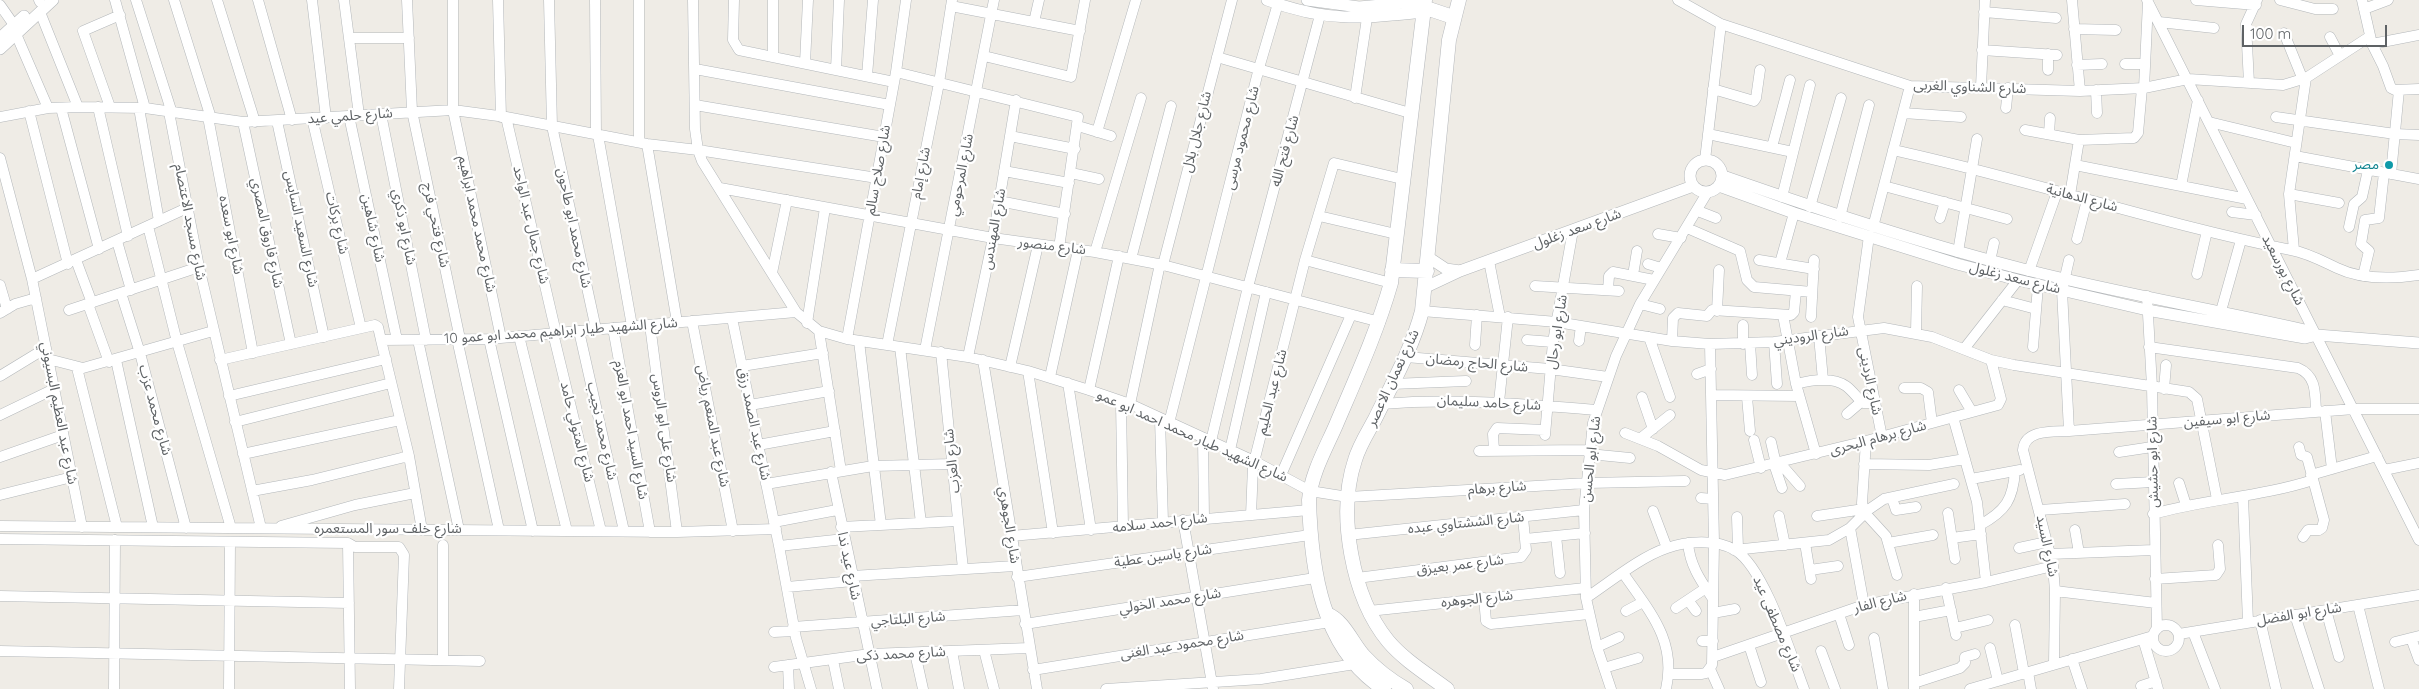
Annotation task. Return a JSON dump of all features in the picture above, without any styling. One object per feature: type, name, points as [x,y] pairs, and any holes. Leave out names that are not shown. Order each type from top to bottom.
[{"type":"main road","name":"شارع نعمان الاعصر","points":[[1447,689],[1407,659],[1390,643],[1369,611],[1357,578],[1348,535],[1348,498],[1355,459],[1406,357],[1416,334],[1422,311],[1426,287],[1449,40],[1453,17],[1459,0]]},
{"type":"main road","points":[[1395,687],[1355,664],[1336,637],[1315,578],[1310,535],[1310,491],[1380,322],[1391,277],[1424,5],[1453,17]]},
{"type":"main road","points":[[1391,277],[1427,271]]},
{"type":"main road","points":[[1329,618],[1340,622],[1364,656],[1395,687]]},
{"type":"street","points":[[0,49],[40,3],[53,0]]},
{"type":"street","points":[[115,0],[142,108],[159,221]]},
{"type":"street","name":"شارع مسجد الاعتصام","points":[[136,0],[170,112],[198,267],[262,528]]},
{"type":"street","name":"شارع ابو سعده","points":[[174,0],[210,118],[253,353]]},
{"type":"street","points":[[217,0],[256,122]]},
{"type":"street","points":[[258,0],[292,120]]},
{"type":"street","points":[[312,0],[326,118]]},
{"type":"street","name":"شارع شاهين","points":[[344,0],[349,38],[354,116],[397,340]]},
{"type":"street","name":"شارع فتحي فرج","points":[[407,0],[412,111],[458,340],[499,530]]},
{"type":"street","name":"شارع محمد محمد ابراهيم","points":[[453,0],[453,110],[501,338]]},
{"type":"street","name":"شارع جمال عبد الواحد","points":[[498,0],[504,117],[554,333]]},
{"type":"street","name":"شارع محمد ابو طاحون","points":[[549,0],[552,126],[596,329]]},
{"type":"street","points":[[594,0],[597,135],[632,326]]},
{"type":"street","points":[[639,0],[643,143],[677,322]]},
{"type":"street","points":[[693,0],[698,150]]},
{"type":"street","points":[[734,0],[733,40],[736,48],[743,52],[772,56],[867,76],[895,77],[939,83],[1016,100],[1077,117],[1079,123],[1059,248]]},
{"type":"street","points":[[772,56],[773,0]]},
{"type":"street","points":[[805,63],[808,0]]},
{"type":"street","points":[[836,70],[840,0]]},
{"type":"street","points":[[867,76],[873,0]]},
{"type":"street","name":"شارع صلاح سالم","points":[[847,339],[895,77],[906,0]]},
{"type":"street","name":"شارع المرحومي","points":[[925,350],[994,0]]},
{"type":"street","points":[[1034,22],[1039,0]]},
{"type":"street","points":[[984,56],[1071,77],[1085,0]]},
{"type":"street","points":[[1097,132],[1136,0]]},
{"type":"street","name":"شارع جلال بلال","points":[[1123,527],[1125,403],[1232,0]]},
{"type":"street","points":[[1307,0],[1424,5]]},
{"type":"street","name":"شارع الشناوي الغربى","points":[[1678,0],[1720,24],[1910,86],[2080,91],[2143,88],[2188,78],[2283,85],[2304,79]]},
{"type":"street","points":[[1981,88],[1985,0]]},
{"type":"street","points":[[2072,0],[2080,91]]},
{"type":"street","points":[[2196,0],[2257,3],[2249,16],[2246,30],[2249,83]]},
{"type":"street","points":[[2280,0],[2315,9],[2333,9]]},
{"type":"street","points":[[2388,0],[2363,5],[2371,41],[2391,88],[2399,90],[2419,89]]},
{"type":"street","points":[[1275,1],[1320,15],[1367,18],[1424,5]]},
{"type":"street","name":"شارع محمود مرسى","points":[[1163,522],[1165,421],[1207,276],[1260,68],[1275,1]]},
{"type":"street","points":[[2025,130],[2080,140],[2136,137],[2143,88],[2148,1]]},
{"type":"street","name":"شارع بورسعيد","points":[[2148,1],[2419,540]]},
{"type":"street","points":[[40,3],[78,107]]},
{"type":"street","points":[[952,3],[992,14],[1080,31]]},
{"type":"street","name":"شارع إمام","points":[[887,345],[939,83],[952,3]]},
{"type":"street","points":[[0,4],[15,30],[48,108]]},
{"type":"street","points":[[1984,12],[2056,18]]},
{"type":"street","points":[[110,107],[83,31],[120,15]]},
{"type":"street","name":"شارع فتح الله","points":[[1204,518],[1207,439],[1320,15]]},
{"type":"street","points":[[1355,98],[1367,18]]},
{"type":"street","points":[[2159,22],[2214,28]]},
{"type":"street","points":[[1705,160],[1720,24]]},
{"type":"street","points":[[2074,29],[2116,30]]},
{"type":"street","points":[[0,38],[15,30]]},
{"type":"street","points":[[2284,33],[2304,79],[2290,194],[2294,250]]},
{"type":"street","points":[[2304,79],[2340,56],[2371,41],[2419,35]]},
{"type":"street","points":[[2330,37],[2340,56]]},
{"type":"street","points":[[349,38],[409,38]]},
{"type":"street","points":[[1982,50],[2052,55],[2048,70]]},
{"type":"street","points":[[1217,57],[1260,68],[1410,114]]},
{"type":"street","points":[[2077,65],[2102,64]]},
{"type":"street","points":[[2125,64],[2145,64]]},
{"type":"street","points":[[695,69],[890,105]]},
{"type":"street","points":[[1713,89],[1754,101],[1760,70]]},
{"type":"street","points":[[1772,147],[1790,80]]},
{"type":"street","points":[[1782,197],[1810,85]]},
{"type":"street","name":"شارع الردينى","points":[[1882,437],[1859,330],[1858,305],[1871,232],[1910,86]]},
{"type":"street","points":[[2006,108],[2008,88]]},
{"type":"street","points":[[2096,90],[2097,113]]},
{"type":"street","points":[[2363,276],[2369,251],[2361,244],[2365,220],[2379,218],[2395,134],[2399,90]]},
{"type":"street","points":[[1095,252],[1141,98]]},
{"type":"street","points":[[1810,207],[1841,98]]},
{"type":"street","name":"شارع المهندس","points":[[968,357],[993,238],[1016,100]]},
{"type":"street","points":[[2181,186],[2198,100]]},
{"type":"street","points":[[695,105],[884,136]]},
{"type":"street","points":[[1840,217],[1869,105]]},
{"type":"street","points":[[1131,259],[1171,106]]},
{"type":"street","points":[[98,107],[128,236]]},
{"type":"street","name":"شارع حلمي عيد","points":[[0,117],[48,108],[110,107],[142,108],[210,118],[256,122],[453,110],[504,117],[643,143],[877,178]]},
{"type":"street","points":[[61,108],[98,249]]},
{"type":"street","points":[[29,111],[72,262],[113,361],[153,527]]},
{"type":"street","points":[[1903,113],[1961,117]]},
{"type":"street","name":"شارع ابو ذكري","points":[[381,114],[459,530]]},
{"type":"street","points":[[2276,117],[2395,134],[2419,135]]},
{"type":"street","name":"شارع بركات","points":[[312,118],[361,328]]},
{"type":"street","points":[[2049,134],[2050,118]]},
{"type":"street","name":"شارع السعيد السايس","points":[[278,121],[324,337]]},
{"type":"street","name":"شارع فاروق المصري","points":[[243,122],[291,344]]},
{"type":"street","points":[[2209,122],[2296,143]]},
{"type":"street","points":[[1079,123],[1097,132],[1111,136]]},
{"type":"street","points":[[1708,134],[1793,152]]},
{"type":"street","points":[[1010,136],[1075,148]]},
{"type":"street","points":[[1958,252],[1977,139]]},
{"type":"street","points":[[2070,195],[2080,140]]},
{"type":"street","name":"شارع الشهيد طيار محمد احمد ابو عمو","points":[[698,150],[702,161],[796,312],[806,323],[819,331],[847,339],[968,357],[1050,377],[1125,403],[1254,461],[1310,491]]},
{"type":"street","name":"شارع الدهانية","points":[[1893,150],[1972,168],[2207,232],[2294,250],[2318,258],[2338,269],[2363,276],[2398,278],[2419,275]]},
{"type":"street","points":[[2295,156],[2419,179]]},
{"type":"street","name":"شارع عبد العظيم البسيوني","points":[[0,158],[32,279],[82,527]]},
{"type":"street","points":[[1705,160],[1710,160],[1719,166],[1721,181],[1707,193],[1693,186],[1689,176],[1692,167],[1705,160]]},
{"type":"street","name":"شارع عبد الحليم","points":[[1251,516],[1254,461],[1295,300],[1334,162],[1402,179]]},
{"type":"street","points":[[2075,165],[2247,199]]},
{"type":"street","points":[[2349,227],[2354,204],[2362,197],[2368,170]]},
{"type":"street","points":[[1004,171],[1099,179]]},
{"type":"street","name":"شارع سعد زغلول","points":[[1721,181],[1782,197],[1840,217],[1871,232],[1957,264],[2038,286],[2064,285],[2147,296],[2305,330],[2317,335],[2419,343]]},
{"type":"street","name":"شارع سعد زغلول","points":[[1721,181],[1794,213],[2029,271],[2064,285],[2147,310],[2305,338],[2317,335]]},
{"type":"street","name":"شارع سعد زغلول","points":[[1426,287],[1460,271],[1693,186]]},
{"type":"street","points":[[1884,186],[2008,219]]},
{"type":"street","name":"شارع منصور","points":[[720,188],[993,238],[1095,252],[1162,264],[1380,322]]},
{"type":"street","points":[[2029,271],[2057,192]]},
{"type":"street","name":"شارع ابو الحسن","points":[[1612,689],[1597,648],[1586,593],[1584,510],[1589,452],[1596,410],[1626,332],[1640,304],[1698,211],[1707,193]]},
{"type":"street","points":[[2290,194],[2339,203]]},
{"type":"street","points":[[772,273],[787,200]]},
{"type":"street","points":[[2077,239],[2088,200]]},
{"type":"street","points":[[999,201],[1064,214]]},
{"type":"street","points":[[1940,218],[1945,202]]},
{"type":"street","points":[[32,279],[187,208]]},
{"type":"street","points":[[806,323],[825,208]]},
{"type":"street","points":[[1698,211],[1716,218]]},
{"type":"street","points":[[2232,212],[2256,215]]},
{"type":"street","points":[[1780,263],[1794,213]]},
{"type":"street","points":[[1318,216],[1396,234]]},
{"type":"street","points":[[148,226],[177,342],[230,528]]},
{"type":"street","points":[[1687,228],[1740,250],[1747,280],[1754,287],[1812,292]]},
{"type":"street","name":"شارع ابو رحال","points":[[1494,451],[1493,434],[1497,428],[1545,432],[1553,342],[1573,230]]},
{"type":"street","points":[[2197,274],[2207,232]]},
{"type":"street","points":[[1658,234],[1681,238]]},
{"type":"street","points":[[2221,311],[2240,240]]},
{"type":"street","name":"شارع محمد عزب","points":[[117,241],[140,353],[186,528]]},
{"type":"street","points":[[1990,261],[1994,243]]},
{"type":"street","points":[[1010,367],[1038,245]]},
{"type":"street","points":[[1050,377],[1078,250]]},
{"type":"street","points":[[1633,275],[1637,251]]},
{"type":"street","points":[[1088,390],[1119,256]]},
{"type":"street","points":[[1428,257],[1446,269],[1460,271]]},
{"type":"street","points":[[1306,260],[1391,277]]},
{"type":"street","points":[[1759,260],[1814,264],[1811,317]]},
{"type":"street","points":[[2069,260],[2064,285],[2069,431]]},
{"type":"street","points":[[1489,261],[1504,317],[1503,365],[1499,402]]},
{"type":"street","points":[[1648,264],[1662,268]]},
{"type":"street","points":[[69,310],[198,267]]},
{"type":"street","points":[[1717,311],[1719,270]]},
{"type":"street","points":[[1608,290],[1610,273],[1617,272],[1654,280]]},
{"type":"street","points":[[1964,349],[2018,280]]},
{"type":"street","points":[[0,285],[3,311],[36,298]]},
{"type":"street","points":[[1535,286],[1619,291]]},
{"type":"street","points":[[1916,332],[1918,286]]},
{"type":"street","points":[[2033,347],[2038,286]]},
{"type":"street","points":[[1672,341],[1675,315],[1678,313],[1707,316],[1711,310],[1791,315],[1794,312],[1796,291]]},
{"type":"street","points":[[1230,450],[1266,292]]},
{"type":"street","name":"شارع ابو حشيش","points":[[2147,296],[2152,387],[2152,482],[2156,603],[2151,634],[2157,685]]},
{"type":"street","points":[[2002,300],[2036,309]]},
{"type":"street","points":[[1640,304],[1660,309]]},
{"type":"street","name":"شارع الروديني","points":[[1422,311],[1557,322],[1672,341],[1710,344],[1774,342],[1884,328],[1916,332],[1991,360],[2152,387]]},
{"type":"street","name":"شارع الشهيد طيار ابراهيم محمد ابو عمو 10","points":[[381,340],[489,339],[796,312]]},
{"type":"street","points":[[1281,475],[1350,315]]},
{"type":"street","points":[[1475,345],[1477,315]]},
{"type":"street","points":[[1783,316],[1796,384],[1816,454]]},
{"type":"street","name":"شارع عبد الصمد رزق","points":[[732,318],[775,525],[794,629],[812,689]]},
{"type":"street","name":"شارع عبد المنعم رياض","points":[[692,321],[733,531]]},
{"type":"street","name":"شارع على ابو الروس","points":[[650,325],[678,532]]},
{"type":"street","points":[[220,360],[377,326],[409,456],[422,530]]},
{"type":"street","points":[[1579,341],[1581,326]]},
{"type":"street","points":[[1743,326],[1752,375]]},
{"type":"street","name":"شارع السيد احمد ابو العزم","points":[[613,328],[650,532]]},
{"type":"street","points":[[48,359],[77,368],[113,361],[213,331]]},
{"type":"street","name":"شارع محمد نجيب","points":[[580,331],[624,532]]},
{"type":"street","name":"شارع عيد ندا","points":[[819,331],[835,431],[837,510],[877,689]]},
{"type":"street","name":"شارع المتولي حامد","points":[[554,333],[601,531]]},
{"type":"street","points":[[519,336],[566,531]]},
{"type":"street","points":[[1819,336],[1823,380]]},
{"type":"street","points":[[1648,337],[1670,397]]},
{"type":"street","points":[[489,339],[533,531]]},
{"type":"street","points":[[1527,340],[1553,342]]},
{"type":"street","points":[[859,341],[881,525]]},
{"type":"street","points":[[1774,342],[1777,384]]},
{"type":"street","points":[[1710,344],[1714,599],[1708,641],[1713,657],[1710,669],[1719,689]]},
{"type":"street","points":[[900,347],[921,523]]},
{"type":"street","points":[[2149,347],[2298,368],[2311,377],[2314,384],[2332,469]]},
{"type":"street","points":[[0,376],[46,348]]},
{"type":"street","name":"شارع العزب","points":[[940,352],[963,570]]},
{"type":"street","points":[[742,366],[823,353]]},
{"type":"street","name":"شارع الحاج رمضان","points":[[1406,357],[1550,369],[1608,377]]},
{"type":"street","points":[[229,396],[386,359]]},
{"type":"street","name":"شارع الجوهري","points":[[983,360],[1015,566],[1037,689]]},
{"type":"street","name":"شارع برهام البحرى","points":[[1712,474],[1725,475],[1761,468],[1998,405],[2000,401],[1991,360]]},
{"type":"street","points":[[2164,389],[2166,365]]},
{"type":"street","points":[[77,368],[118,527]]},
{"type":"street","points":[[1697,374],[1710,369]]},
{"type":"street","points":[[1028,371],[1053,533]]},
{"type":"street","points":[[1796,384],[1823,380],[1836,381],[1845,386],[1861,402],[1874,403]]},
{"type":"street","points":[[1392,384],[1466,381]]},
{"type":"street","points":[[235,422],[391,383]]},
{"type":"street","points":[[1068,383],[1091,530]]},
{"type":"street","points":[[2152,387],[2189,392],[2195,396],[2217,499]]},
{"type":"street","points":[[1904,388],[1925,388],[1928,392],[1932,423]]},
{"type":"street","points":[[0,415],[54,389]]},
{"type":"street","points":[[1959,390],[1972,412]]},
{"type":"street","points":[[750,405],[829,391]]},
{"type":"street","points":[[1711,396],[1799,396]]},
{"type":"street","points":[[1642,397],[1653,429]]},
{"type":"street","points":[[1747,397],[1752,436],[1761,468]]},
{"type":"street","name":"شارع حامد سليمان","points":[[1382,404],[1427,400],[1499,402],[1596,410]]},
{"type":"street","points":[[1847,414],[1861,402]]},
{"type":"street","name":"شارع ابو سيفين","points":[[2035,434],[2320,411],[2419,409]]},
{"type":"street","points":[[1641,438],[1670,415]]},
{"type":"street","points":[[1953,417],[1972,479],[1981,529],[1986,582]]},
{"type":"street","points":[[243,454],[400,420]]},
{"type":"street","points":[[758,445],[835,431]]},
{"type":"street","points":[[1624,433],[1641,438],[1712,474]]},
{"type":"street","name":"شارع السيد","points":[[2035,434],[2024,443],[2023,450],[2053,566],[2055,591],[2054,664]]},
{"type":"street","points":[[0,457],[63,435]]},
{"type":"street","points":[[1866,441],[1861,497],[1864,511],[1882,531],[1888,543],[1897,575]]},
{"type":"street","points":[[1771,442],[1782,488]]},
{"type":"street","points":[[2119,452],[2152,447]]},
{"type":"street","points":[[2299,447],[2301,456],[2307,457],[2324,524],[2319,530],[2306,531],[2303,537]]},
{"type":"street","points":[[1479,451],[1589,452],[1630,458]]},
{"type":"street","points":[[252,492],[312,480],[409,456]]},
{"type":"street","points":[[2153,514],[2217,499],[2243,497],[2377,456]]},
{"type":"street","points":[[1864,464],[1929,464],[1965,459]]},
{"type":"street","points":[[2384,470],[2419,463]]},
{"type":"street","points":[[766,484],[873,466],[952,464]]},
{"type":"street","points":[[1777,464],[1800,486]]},
{"type":"street","points":[[1972,479],[2028,468]]},
{"type":"street","points":[[1952,538],[1981,529],[1996,517],[2007,504],[2014,488],[2015,471]]},
{"type":"street","points":[[0,496],[72,478]]},
{"type":"street","name":"شارع برهام","points":[[1310,491],[1348,498],[1587,482],[1685,481]]},
{"type":"street","points":[[2116,484],[2152,482]]},
{"type":"street","points":[[1737,517],[1736,549],[1829,540],[1850,528],[1864,511],[1876,504],[1892,498],[1954,484]]},
{"type":"street","points":[[2179,484],[2186,505]]},
{"type":"street","points":[[273,528],[330,512],[415,493]]},
{"type":"street","points":[[2243,497],[2248,622]]},
{"type":"street","points":[[1701,498],[1713,499]]},
{"type":"street","points":[[1892,498],[1896,510],[1916,507]]},
{"type":"street","points":[[2040,510],[2124,504]]},
{"type":"street","name":"شارع خلف سور المستعمره","points":[[0,526],[624,532],[733,531],[775,525],[837,510]]},
{"type":"street","name":"شارع احمد سلامه","points":[[1011,536],[1310,510]]},
{"type":"street","name":"شارع الششتاوي عبده","points":[[1348,535],[1584,510]]},
{"type":"street","points":[[1653,511],[1667,548]]},
{"type":"street","points":[[1817,516],[1864,511]]},
{"type":"street","points":[[1948,513],[1955,559]]},
{"type":"street","points":[[1779,516],[1785,545]]},
{"type":"street","name":"شارع عمر بعيزق","points":[[1357,578],[1521,557],[1526,553],[1524,517]]},
{"type":"street","points":[[1183,520],[1195,597],[1213,686]]},
{"type":"street","points":[[841,527],[958,521]]},
{"type":"street","points":[[1850,528],[1864,605]]},
{"type":"street","points":[[2075,530],[2079,553]]},
{"type":"street","points":[[1525,539],[1585,533]]},
{"type":"street","name":"شارع ياسين عطية","points":[[1017,577],[1310,535]]},
{"type":"street","points":[[1556,536],[1560,573]]},
{"type":"street","points":[[1888,543],[1933,536]]},
{"type":"street","points":[[0,539],[348,543],[355,548],[397,547],[403,550],[399,689]]},
{"type":"street","points":[[779,546],[844,539]]},
{"type":"street","points":[[114,689],[115,540]]},
{"type":"street","points":[[229,689],[230,542]]},
{"type":"street","points":[[2019,548],[2047,542]]},
{"type":"street","points":[[348,543],[350,689]]},
{"type":"street","points":[[1688,543],[1692,563],[1714,599]]},
{"type":"street","name":"شارع مصطفى عيد","points":[[1586,593],[1667,548],[1688,543],[1714,543],[1736,549],[1757,575],[1783,634],[1804,689]]},
{"type":"street","points":[[1805,543],[1810,575],[1838,566]]},
{"type":"street","points":[[443,545],[443,660]]},
{"type":"street","points":[[2155,579],[2216,574],[2220,568],[2218,545]]},
{"type":"street","points":[[2050,554],[2154,550]]},
{"type":"street","points":[[787,587],[852,578],[1015,566]]},
{"type":"street","name":"شارع الفار","points":[[1713,657],[1864,605],[1914,594],[1986,582],[2053,566]]},
{"type":"street","points":[[1623,573],[1664,636],[1668,649],[1669,674],[1666,689]]},
{"type":"street","name":"شارع محمد الخولي","points":[[1025,624],[1315,578]]},
{"type":"street","points":[[1676,608],[1706,588]]},
{"type":"street","points":[[1946,588],[1956,632],[1988,620]]},
{"type":"street","points":[[2055,591],[2156,603]]},
{"type":"street","name":"شارع الجوهره","points":[[1369,611],[1484,598],[1586,593]]},
{"type":"street","points":[[1914,594],[1914,686],[1960,668],[1964,665],[1966,655],[1975,654]]},
{"type":"street","name":"شارع ابو الفضل","points":[[2179,634],[2419,595]]},
{"type":"street","points":[[0,596],[349,603]]},
{"type":"street","points":[[1484,598],[1486,621],[1491,624],[1589,614]]},
{"type":"street","points":[[1688,600],[1696,611]]},
{"type":"street","points":[[1626,611],[1643,602]]},
{"type":"street","points":[[2358,605],[2379,689]]},
{"type":"street","points":[[1713,613],[1734,609]]},
{"type":"street","name":"شارع البلتاجي","points":[[774,632],[861,622],[1023,610]]},
{"type":"street","points":[[1914,617],[1951,610]]},
{"type":"street","points":[[2326,610],[2339,657]]},
{"type":"street","points":[[1839,614],[1849,645]]},
{"type":"street","points":[[2295,614],[2319,689]]},
{"type":"street","name":"شارع محمود عبد الغنى","points":[[1033,670],[1204,642],[1329,618]]},
{"type":"street","points":[[2260,620],[2276,689]]},
{"type":"street","points":[[2015,625],[2032,689]]},
{"type":"street","points":[[1970,689],[2072,660],[2151,634],[2164,625],[2172,626],[2179,634],[2179,643],[2169,651],[2157,648],[2151,634]]},
{"type":"street","points":[[2193,632],[2215,689]]},
{"type":"street","points":[[1597,648],[1618,637]]},
{"type":"street","points":[[2395,642],[2415,637],[2419,660]]},
{"type":"street","points":[[1874,638],[1883,689]]},
{"type":"street","points":[[1749,645],[1761,682]]},
{"type":"street","name":"شارع محمد ذكى","points":[[774,667],[870,654],[1029,648]]},
{"type":"street","points":[[1990,648],[1998,681]]},
{"type":"street","points":[[984,650],[994,689]]},
{"type":"street","points":[[0,651],[480,661]]},
{"type":"street","points":[[952,651],[960,689]]},
{"type":"street","points":[[1821,651],[1835,689]]},
{"type":"street","points":[[915,653],[923,689]]},
{"type":"street","points":[[1604,668],[1638,658]]},
{"type":"street","points":[[832,660],[839,689]]},
{"type":"street","points":[[2072,660],[2082,689]]},
{"type":"street","points":[[1106,689],[1213,686],[1355,664]]},
{"type":"street","points":[[788,665],[789,689]]},
{"type":"street","points":[[1669,674],[1701,674],[1710,669]]},
{"type":"street","points":[[2140,686],[2157,685]]},
{"type":"place","name":"مصر","points":[[2389,165]]}]
